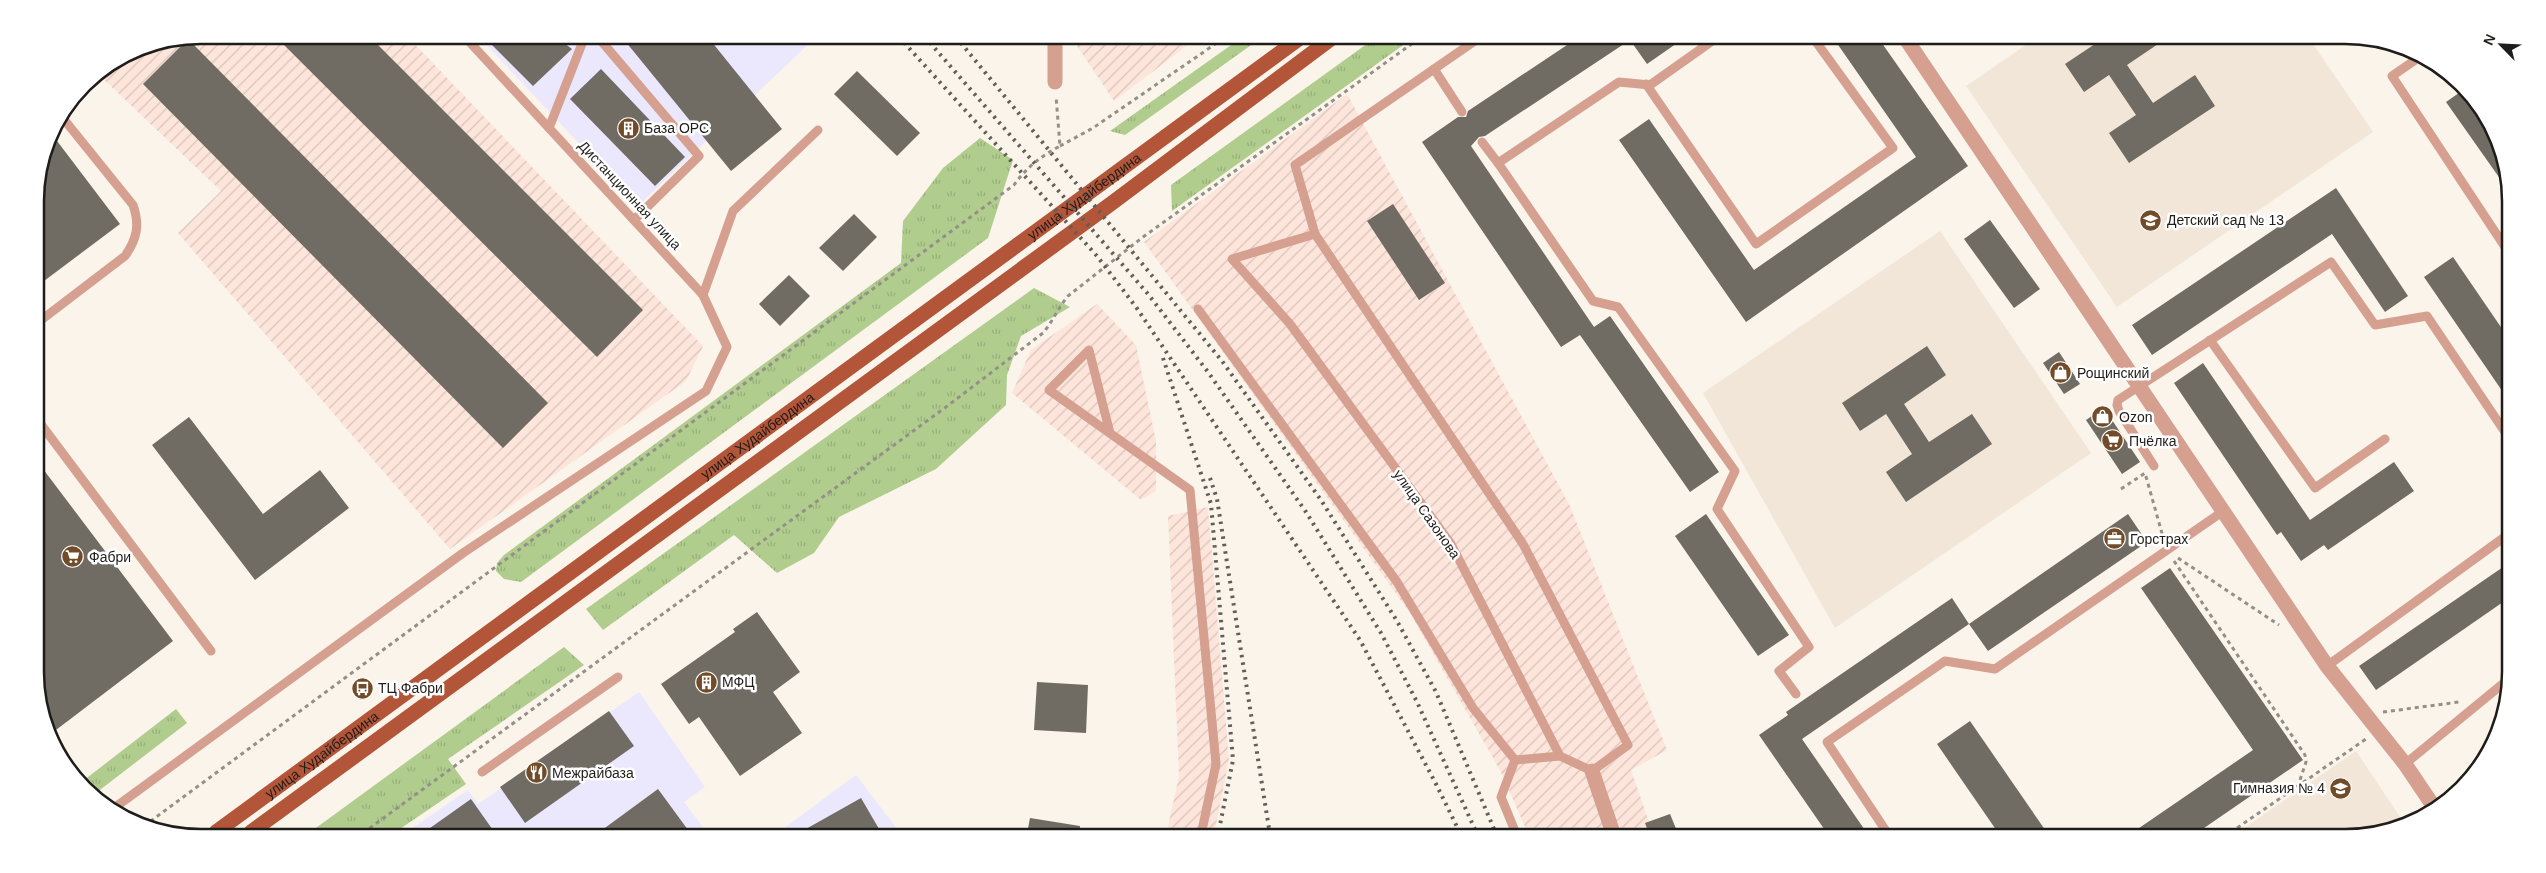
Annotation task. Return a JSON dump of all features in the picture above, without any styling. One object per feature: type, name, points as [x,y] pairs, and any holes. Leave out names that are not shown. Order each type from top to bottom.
[{"type":"main road","name":"улица Худайбердина","points":[[220,829],[1292,44]]},
{"type":"main road","name":"улица Худайбердина","points":[[255,829],[1112,203],[1324,44]]},
{"type":"street","points":[[1055,44],[1055,82]]},
{"type":"street","points":[[1909,44],[2140,385],[2222,512],[2327,666],[2405,764],[2431,803]]},
{"type":"street","points":[[1592,771],[1612,829]]},
{"type":"lane","name":"Дистанционная улица","points":[[118,805],[464,553],[706,391],[727,347],[703,295],[471,44]]},
{"type":"lane","points":[[549,128],[582,44]]},
{"type":"lane","points":[[604,44],[699,156],[634,220]]},
{"type":"lane","points":[[1470,44],[1295,165],[1315,234],[1523,544],[1628,745],[1592,771],[1560,756],[1515,760]]},
{"type":"lane","points":[[1498,163],[1619,82],[1650,85],[1708,44]]},
{"type":"lane","points":[[1646,84],[1756,244],[1893,148],[1818,44]]},
{"type":"lane","points":[[2415,61],[2392,76],[2502,241]]},
{"type":"lane","points":[[1434,69],[1462,112]]},
{"type":"lane","points":[[44,318],[125,256],[134,244],[138,230],[137,216],[133,205],[66,121]]},
{"type":"lane","points":[[703,295],[733,211],[818,130]]},
{"type":"lane","points":[[1482,142],[1593,301],[1618,307],[1735,471],[1717,509],[1809,647],[1779,671],[1796,694]]},
{"type":"lane","name":"улица Сазонова","points":[[1315,234],[1232,259],[1290,324],[1451,544],[1560,756]]},
{"type":"lane","points":[[2154,466],[2117,405],[2118,400],[2331,262],[2375,325],[2427,316],[2502,428]]},
{"type":"lane","points":[[1198,308],[1397,582],[1473,708],[1515,760]]},
{"type":"lane","points":[[2210,340],[2315,488],[2385,439]]},
{"type":"lane","points":[[1110,433],[1088,350],[1049,390],[1190,490],[1216,764],[1201,829]]},
{"type":"lane","points":[[44,428],[211,651]]},
{"type":"lane","points":[[1885,829],[1827,742],[1944,661],[1995,669],[2222,512]]},
{"type":"lane","points":[[2327,666],[2502,539]]},
{"type":"lane","points":[[482,772],[618,677]]},
{"type":"lane","points":[[2405,764],[2501,685]]},
{"type":"lane","points":[[1514,829],[1501,797],[1515,760]]},
{"type":"path","points":[[151,821],[998,197],[1014,185],[1021,175],[1042,156],[1093,128],[1215,44]]},
{"type":"path","points":[[368,829],[953,401],[1043,333],[1054,320],[1058,309],[1068,296],[1137,242],[1412,44]]},
{"type":"path","points":[[1055,82],[1060,146]]},
{"type":"path","points":[[2121,489],[2145,473],[2167,550],[2305,756],[2306,762],[2298,786]]},
{"type":"path","points":[[2167,550],[2285,630]]},
{"type":"path","points":[[2236,829],[2390,724],[2381,713],[2487,698]]},
{"type":"shaded area","points":[[415,44],[703,346],[686,381],[450,549],[178,233],[221,191],[103,79],[131,60],[150,52],[180,45]]},
{"type":"shaded area","points":[[486,44],[809,44],[638,206]]},
{"type":"shaded area","points":[[1076,44],[1189,44],[1114,101]]},
{"type":"shaded area","name":"Детский сад № 13","points":[[2027,44],[2313,44],[2373,132],[2117,307],[1966,86]]},
{"type":"shaded area","points":[[1347,94],[1570,506],[1667,750],[1631,770],[1652,829],[1526,829],[1501,772],[1410,613],[1144,242]]},
{"type":"shaded area","points":[[1940,231],[2091,453],[1835,628],[1703,393]]},
{"type":"shaded area","points":[[1097,304],[1136,345],[1156,441],[1156,491],[1141,500],[1012,393],[1031,350]]},
{"type":"shaded area","points":[[1208,507],[1229,760],[1215,829],[1167,829],[1179,776],[1168,516]]},
{"type":"shaded area","points":[[639,692],[705,787],[684,802],[704,829],[411,829],[468,790],[478,804]]},
{"type":"shaded area","name":"Гимназия № 4","points":[[2356,751],[2401,818],[2386,824],[2355,829],[2243,829]]},
{"type":"shaded area","points":[[856,775],[897,829],[783,829]]},
{"type":"green space","points":[[1233,44],[1253,44],[1125,135],[1110,131]]},
{"type":"green space","points":[[1367,44],[1405,44],[1172,211],[1171,185]]},
{"type":"green space","points":[[980,138],[1013,160],[988,238],[521,582],[504,579],[496,571],[497,563],[504,555],[901,263],[903,221],[943,168]]},
{"type":"green space","points":[[1034,288],[1070,307],[1021,336],[1007,375],[1006,405],[936,469],[839,517],[814,553],[777,573],[734,535],[603,630],[586,609]]},
{"type":"green space","points":[[564,647],[584,665],[448,759],[466,784],[400,829],[314,829]]},
{"type":"green space","points":[[176,709],[187,723],[99,791],[86,779]]},
{"type":"building","points":[[193,44],[548,403],[503,448],[143,84],[182,45]]},
{"type":"building","points":[[283,44],[377,44],[643,310],[597,357]]},
{"type":"building","points":[[491,44],[565,44],[572,49],[533,86]]},
{"type":"building","points":[[628,44],[713,44],[782,129],[731,171]]},
{"type":"building","points":[[1568,44],[1624,44],[1485,136],[1479,137],[1471,146],[1594,327],[1610,316],[1719,472],[1690,492],[1580,335],[1561,347],[1422,142],[1458,117],[1466,117],[1468,111]]},
{"type":"building","points":[[1633,44],[1676,44],[1647,64]]},
{"type":"building","points":[[1837,44],[1883,44],[1968,166],[1746,322],[1619,140],[1649,119],[1754,270],[1916,157]]},
{"type":"building","points":[[2095,44],[2158,44],[2127,65],[2153,103],[2195,75],[2215,106],[2129,163],[2109,133],[2136,115],[2109,75],[2084,92],[2065,64]]},
{"type":"building","name":"База ОРС","points":[[601,69],[685,157],[655,186],[570,99]]},
{"type":"building","points":[[857,71],[920,133],[897,156],[834,94]]},
{"type":"building","points":[[2459,93],[2470,105],[2490,141],[2497,160],[2500,179],[2446,102]]},
{"type":"building","points":[[56,140],[120,224],[44,281],[44,191],[49,160]]},
{"type":"building","points":[[2336,188],[2408,296],[2385,312],[2332,234],[2152,355],[2132,325]]},
{"type":"building","points":[[1393,204],[1445,283],[1419,300],[1367,221]]},
{"type":"building","points":[[854,214],[877,237],[843,271],[819,248]]},
{"type":"building","points":[[1990,220],[2040,289],[2014,308],[1964,239]]},
{"type":"building","points":[[2453,257],[2502,329],[2502,391],[2424,277]]},
{"type":"building","points":[[789,275],[810,296],[780,326],[759,304]]},
{"type":"building","points":[[1927,346],[1946,375],[1904,404],[1929,442],[1972,414],[1992,444],[1906,502],[1886,472],[1912,454],[1886,414],[1860,431],[1842,403]]},
{"type":"building","points":[[2059,352],[2080,384],[2064,394],[2043,363]]},
{"type":"building","points":[[2203,363],[2310,520],[2394,462],[2414,491],[2328,550],[2324,545],[2301,561],[2281,532],[2277,535],[2174,383]]},
{"type":"building","points":[[2104,408],[2140,462],[2122,474],[2086,420]]},
{"type":"building","points":[[189,417],[263,514],[320,470],[349,508],[255,580],[152,445]]},
{"type":"building","name":"Фабри","points":[[44,470],[173,641],[55,730],[45,693],[44,672]]},
{"type":"building","points":[[1706,514],[1789,635],[1758,656],[1675,536]]},
{"type":"building","points":[[2128,514],[2147,542],[1988,651],[1969,624]]},
{"type":"building","points":[[2170,568],[2303,760],[2203,829],[2138,829],[2253,750],[2141,588]]},
{"type":"building","points":[[2502,568],[2502,603],[2376,690],[2359,666]]},
{"type":"building","points":[[1952,598],[1969,624],[1802,739],[1864,829],[1824,829],[1759,735],[1788,715],[1786,712]]},
{"type":"building","points":[[757,612],[800,672],[773,692],[802,733],[740,776],[699,717],[689,724],[661,684],[735,632],[733,629]]},
{"type":"building","points":[[1037,682],[1088,685],[1086,733],[1034,730]]},
{"type":"building","points":[[609,711],[634,746],[525,823],[500,787]]},
{"type":"building","points":[[1970,721],[2044,829],[1995,829],[1937,744]]},
{"type":"building","points":[[658,789],[687,829],[603,829]]},
{"type":"building","points":[[861,798],[879,829],[806,829]]},
{"type":"building","points":[[471,799],[492,829],[429,829]]},
{"type":"building","points":[[1670,814],[1676,829],[1647,829],[1645,823]]},
{"type":"building","points":[[1030,818],[1080,826],[1080,829],[1028,829]]},
{"type":"railway","points":[[905,44],[1097,256],[1136,307],[1360,640],[1458,829]]},
{"type":"railway","points":[[931,44],[1148,294],[1208,372],[1306,512],[1381,633],[1417,702],[1475,829]]},
{"type":"railway","points":[[962,44],[1222,361],[1321,500],[1397,621],[1436,692],[1494,829]]},
{"type":"railway","points":[[1163,358],[1211,504],[1233,760],[1219,829]]},
{"type":"railway","points":[[1210,478],[1217,499],[1269,829]]},
{"type":"place","name":"База ОРС","points":[[628,128]]},
{"type":"place","name":"Детский сад № 13","points":[[2151,220]]},
{"type":"place","name":"Рощинский","points":[[2061,373]]},
{"type":"place","name":"Ozon","points":[[2103,417]]},
{"type":"place","name":"Пчёлка","points":[[2113,441]]},
{"type":"place","name":"Горстрах","points":[[2114,539]]},
{"type":"place","name":"Фабри","points":[[73,557]]},
{"type":"place","name":"МФЦ","points":[[706,682]]},
{"type":"place","name":"ТЦ Фабри","points":[[362,688]]},
{"type":"place","name":"Межрайбаза","points":[[536,773]]},
{"type":"place","name":"Гимназия № 4","points":[[2341,788]]}]
